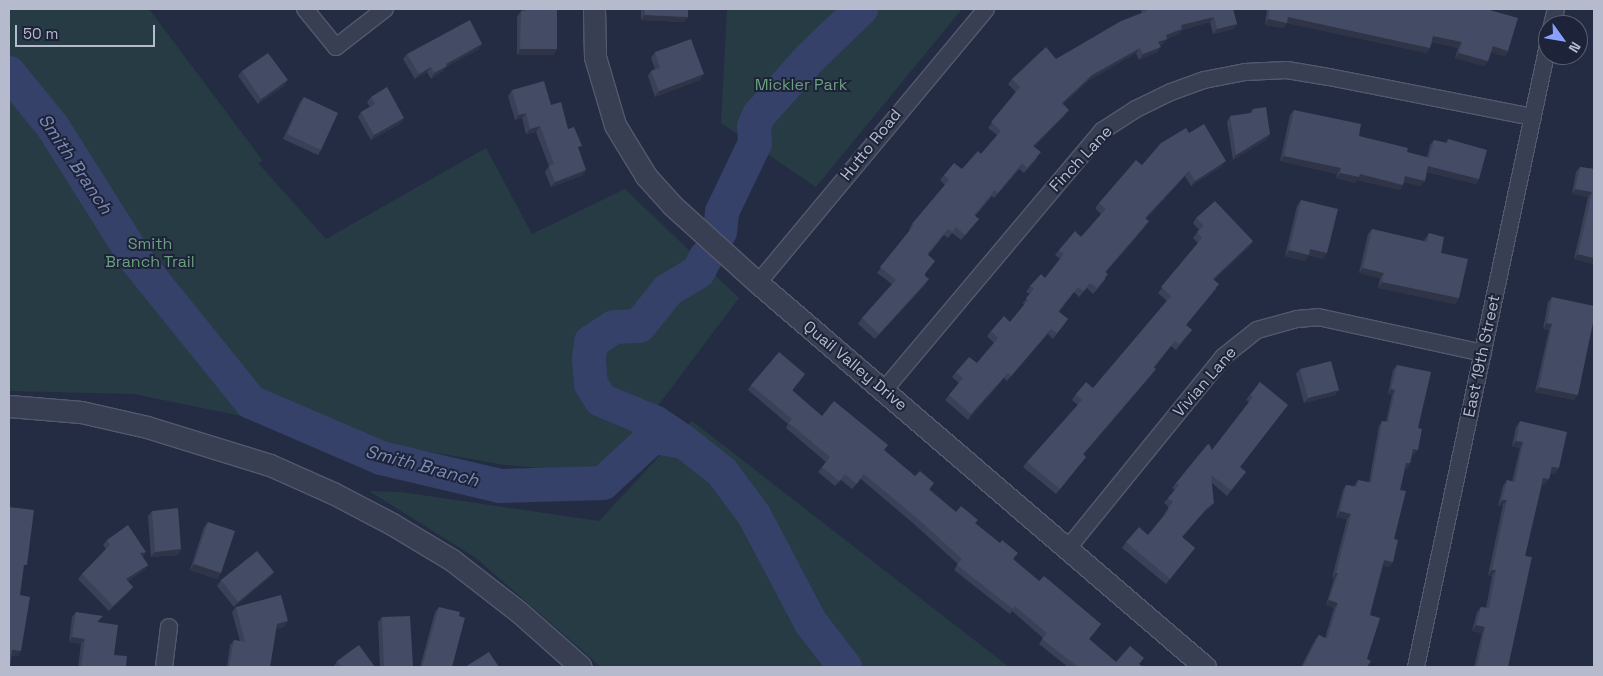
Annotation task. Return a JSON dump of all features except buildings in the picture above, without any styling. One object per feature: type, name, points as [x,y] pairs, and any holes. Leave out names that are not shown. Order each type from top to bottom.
[{"type":"street","points":[[305,9],[336,47],[385,9]]},
{"type":"street","name":"Quail Valley Drive","points":[[594,9],[595,57],[615,125],[646,176],[672,204],[758,283],[1206,667]]},
{"type":"street","name":"Hutto Road","points":[[758,283],[986,9]]},
{"type":"street","name":"East 19th Street","points":[[1416,667],[1544,65]]},
{"type":"street","name":"Finch Lane","points":[[884,390],[1102,131],[1136,109],[1171,92],[1204,80],[1245,72],[1287,70],[1533,118]]},
{"type":"street","name":"Vivian Lane","points":[[1068,548],[1223,357],[1257,330],[1296,319],[1318,317],[1483,353]]},
{"type":"street","points":[[9,406],[81,412],[147,426],[270,466],[333,493],[392,524],[452,560],[520,614],[581,667]]},
{"type":"street","points":[[164,667],[169,627]]},
{"type":"green space","name":"Smith Branch Trail","points":[[9,9],[149,9],[263,161],[258,163],[326,239],[486,148],[532,234],[625,189],[739,298],[611,468],[576,471],[505,465],[329,434],[134,394],[9,391]]},
{"type":"green space","name":"Mickler Park","points":[[727,9],[962,9],[816,187],[721,123]]},
{"type":"green space","points":[[692,421],[1009,667],[601,667],[476,558],[369,491],[401,492],[599,521]]},
{"type":"waterway","points":[[720,232],[722,212],[755,143],[754,126],[759,115],[810,58],[861,9]]},
{"type":"waterway","name":"Smith Branch","points":[[9,73],[53,127],[138,262],[251,402],[381,458],[500,486],[603,483],[653,437],[684,442],[722,472],[754,515],[811,623],[845,667]]},
{"type":"waterway","points":[[680,439],[656,423],[601,400],[591,384],[589,359],[591,342],[614,327],[639,326],[668,290],[698,272],[706,257]]}]
